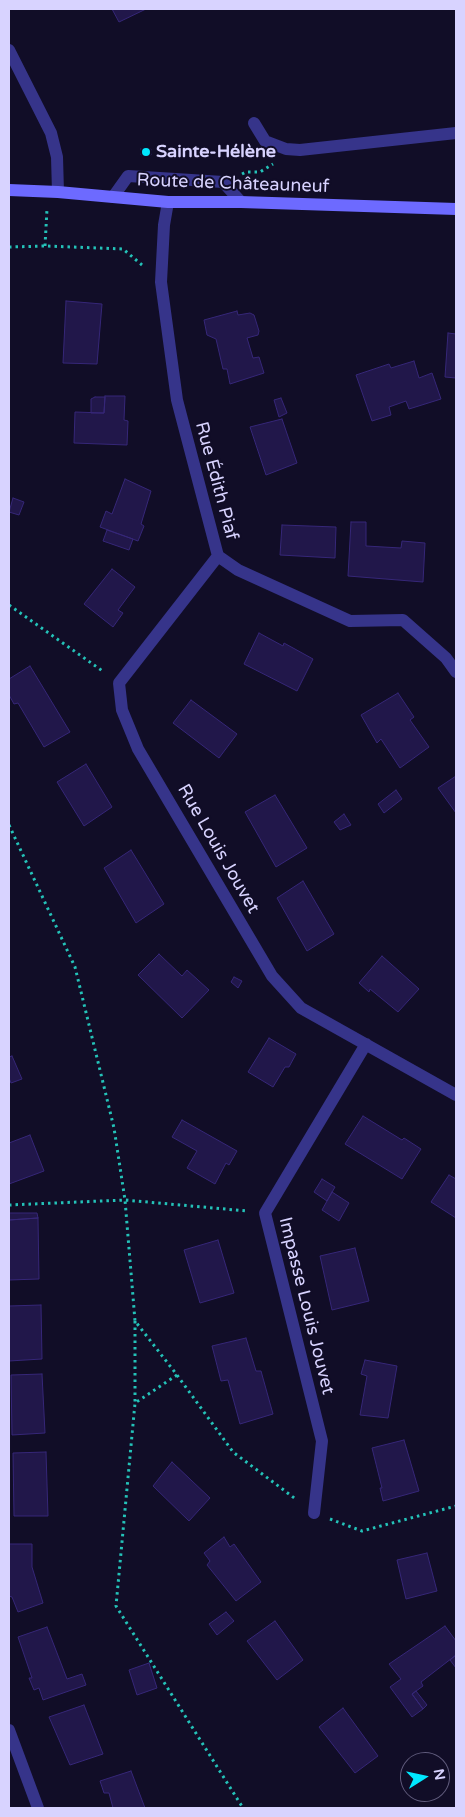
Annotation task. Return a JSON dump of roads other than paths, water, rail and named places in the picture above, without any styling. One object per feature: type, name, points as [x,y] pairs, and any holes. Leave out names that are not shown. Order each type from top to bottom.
[{"type":"main road","name":"Route de Châteauneuf","points":[[9,190],[58,192],[168,202],[241,202],[456,209]]},
{"type":"street","points":[[9,50],[52,133],[57,157],[58,192]]},
{"type":"street","points":[[254,123],[265,141],[286,149],[300,150],[456,134]]},
{"type":"street","points":[[113,197],[128,176],[224,182],[241,202]]},
{"type":"street","name":"Rue Édith Piaf","points":[[168,202],[164,225],[161,282],[177,400],[218,556],[238,570],[350,621],[404,620],[451,654],[456,672]]},
{"type":"street","name":"Rue Louis Jouvet","points":[[218,556],[119,683],[122,710],[138,749],[272,976],[301,1008],[456,1095]]},
{"type":"street","name":"Impasse Louis Jouvet","points":[[314,1513],[322,1441],[265,1213],[366,1044]]},
{"type":"street","points":[[9,1730],[38,1808]]},
{"type":"place","name":"Sainte-Hélène","points":[[146,152]]}]
